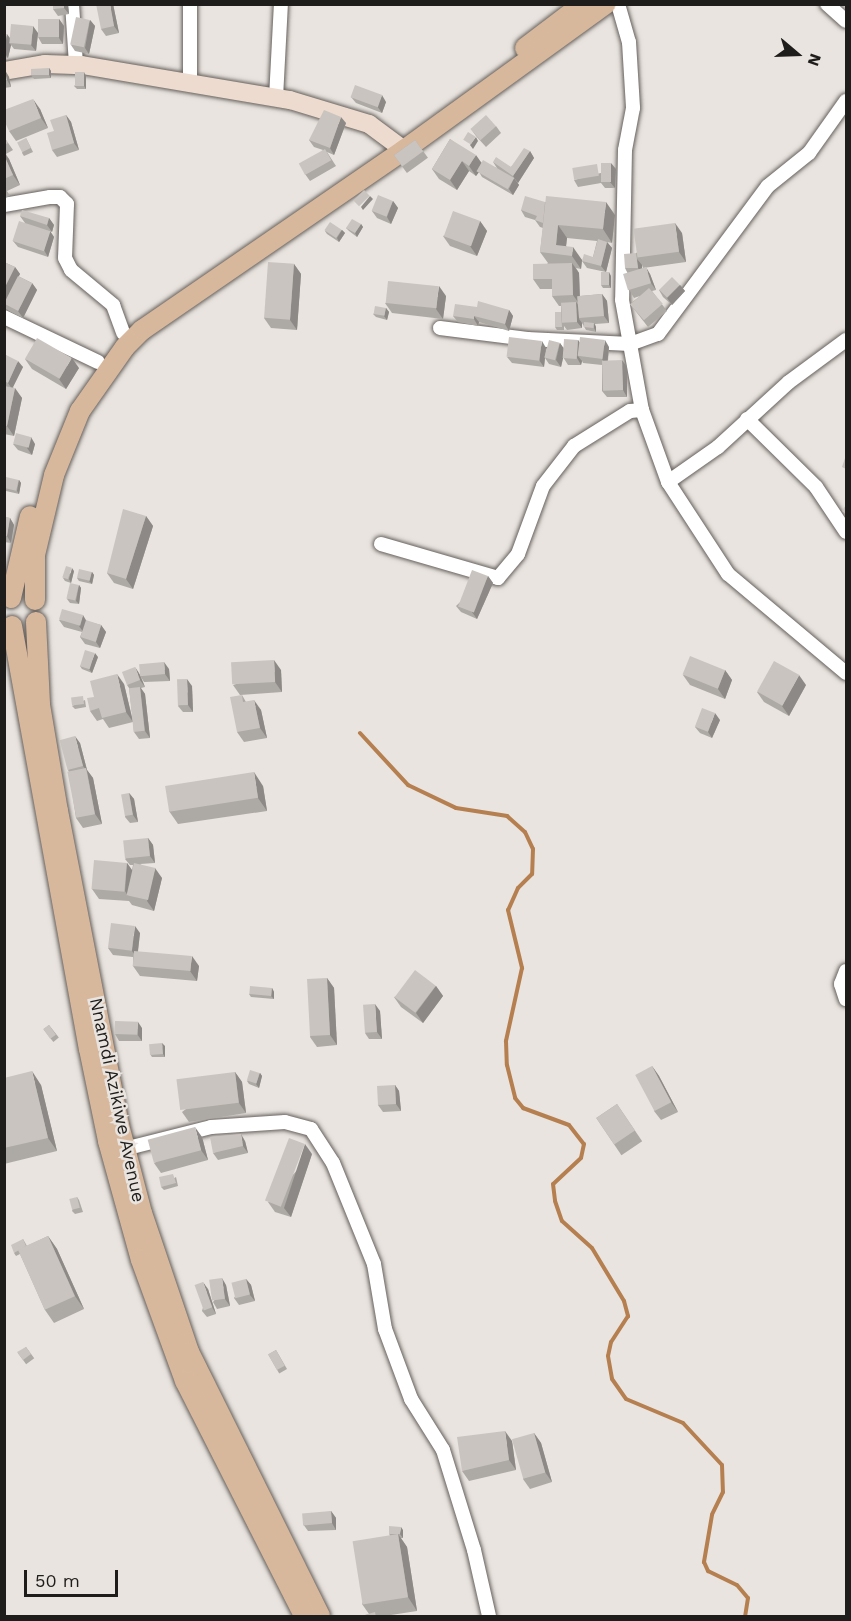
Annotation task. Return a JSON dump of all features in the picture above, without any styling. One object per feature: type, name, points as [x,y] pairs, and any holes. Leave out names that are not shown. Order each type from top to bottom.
[{"type":"main road","points":[[583,4],[400,145],[160,318],[125,347],[80,411],[54,475],[35,555],[35,600],[39,609],[36,622],[22,629],[9,625],[6,609],[33,501],[54,439],[98,362],[123,333],[400,145],[606,4]]},
{"type":"main road","points":[[9,599],[24,595],[35,600]]},
{"type":"main road","name":"Nnamdi Azikiwe Avenue","points":[[36,622],[40,705],[124,1149],[141,1213],[189,1352],[320,1617]]},
{"type":"main road","name":"Nnamdi Azikiwe Avenue","points":[[9,625],[96,1084],[141,1260],[185,1380],[304,1617]]},
{"type":"street","points":[[72,4],[76,65]]},
{"type":"street","points":[[190,4],[190,83]]},
{"type":"street","points":[[276,98],[281,4]]},
{"type":"street","points":[[618,4],[629,42],[633,108],[625,150],[622,300],[642,410],[668,482],[728,574],[846,673]]},
{"type":"street","points":[[826,4],[846,21]]},
{"type":"street","points":[[4,70],[76,65],[276,98],[347,116],[400,145]]},
{"type":"street","points":[[440,327],[527,339],[630,344],[658,334],[768,186],[809,153],[846,101]]},
{"type":"street","points":[[4,205],[50,196],[60,197],[67,204],[65,258],[71,270],[112,305],[123,333]]},
{"type":"street","points":[[4,317],[98,362]]},
{"type":"street","points":[[668,482],[718,447],[747,419],[846,340]]},
{"type":"street","points":[[381,544],[498,578],[518,554],[543,486],[574,446],[630,411],[642,410]]},
{"type":"street","points":[[747,419],[816,487],[846,532]]},
{"type":"street","points":[[846,971],[841,984],[846,999]]},
{"type":"street","points":[[124,1149],[211,1127],[285,1122],[311,1130],[333,1163],[374,1264],[385,1329],[411,1399],[443,1450],[489,1617]]},
{"type":"building","points":[[53,4],[64,4],[64,8],[53,9]]},
{"type":"building","points":[[96,4],[110,4],[114,26],[101,29]]},
{"type":"building","points":[[76,17],[90,20],[84,47],[70,44]]},
{"type":"building","points":[[38,19],[59,19],[59,37],[38,37]]},
{"type":"building","points":[[11,24],[33,26],[31,45],[9,43]]},
{"type":"building","points":[[49,68],[49,75],[31,75],[31,69]]},
{"type":"building","points":[[75,72],[84,72],[84,86],[75,86]]},
{"type":"building","points":[[355,85],[382,95],[378,107],[351,97]]},
{"type":"building","points":[[33,99],[41,118],[9,131],[4,120],[4,110]]},
{"type":"building","points":[[324,110],[341,117],[330,148],[309,140]]},
{"type":"building","points":[[66,115],[74,143],[52,150],[47,133],[54,131],[50,120]]},
{"type":"building","points":[[486,115],[496,126],[480,140],[470,129]]},
{"type":"building","points":[[468,132],[476,137],[471,144],[463,140]]},
{"type":"building","points":[[26,138],[31,148],[22,152],[17,143]]},
{"type":"building","points":[[450,139],[476,155],[469,166],[462,161],[450,180],[432,169]]},
{"type":"building","points":[[415,140],[423,151],[402,167],[394,155]]},
{"type":"building","points":[[524,148],[530,151],[513,176],[493,162],[496,157],[511,167]]},
{"type":"building","points":[[325,149],[331,160],[305,175],[299,164]]},
{"type":"building","points":[[4,155],[13,175],[4,179]]},
{"type":"building","points":[[483,160],[514,178],[508,189],[476,171]]},
{"type":"building","points":[[601,163],[611,163],[611,182],[601,182]]},
{"type":"building","points":[[597,164],[599,176],[574,180],[572,168]]},
{"type":"building","points":[[364,190],[370,196],[359,206],[353,201]]},
{"type":"building","points":[[378,195],[393,201],[386,217],[372,211]]},
{"type":"building","points":[[525,196],[545,202],[543,223],[535,220],[537,216],[521,210]]},
{"type":"building","points":[[546,196],[606,202],[603,229],[558,225],[556,245],[573,247],[572,256],[540,252]]},
{"type":"building","points":[[22,210],[49,218],[47,225],[20,216]]},
{"type":"building","points":[[453,211],[480,221],[471,246],[444,236]]},
{"type":"building","points":[[352,219],[361,224],[355,233],[346,228]]},
{"type":"building","points":[[19,221],[50,231],[44,251],[13,241]]},
{"type":"building","points":[[330,222],[342,230],[336,238],[324,230]]},
{"type":"building","points":[[675,223],[679,252],[637,258],[633,229]]},
{"type":"building","points":[[598,239],[607,242],[601,266],[582,261],[584,254],[593,257]]},
{"type":"building","points":[[636,253],[638,268],[625,268],[624,254]]},
{"type":"building","points":[[4,262],[15,267],[4,289]]},
{"type":"building","points":[[268,262],[294,264],[290,320],[264,318]]},
{"type":"building","points":[[572,263],[573,295],[552,296],[552,279],[533,279],[533,264]]},
{"type":"building","points":[[646,267],[651,283],[628,290],[623,274]]},
{"type":"building","points":[[601,272],[609,272],[609,285],[601,285]]},
{"type":"building","points":[[18,276],[32,283],[18,311],[4,304]]},
{"type":"building","points":[[672,277],[680,285],[667,298],[659,290]]},
{"type":"building","points":[[388,281],[439,286],[436,308],[386,303]]},
{"type":"building","points":[[649,288],[663,304],[644,320],[630,304]]},
{"type":"building","points":[[602,294],[604,316],[579,318],[577,296]]},
{"type":"building","points":[[478,301],[509,310],[505,324],[474,316],[474,319],[453,316],[455,304],[477,307]]},
{"type":"building","points":[[576,302],[577,322],[562,323],[561,303]]},
{"type":"building","points":[[375,306],[386,308],[384,316],[374,314]]},
{"type":"building","points":[[555,312],[561,312],[562,327],[555,327]]},
{"type":"building","points":[[584,322],[594,323],[593,328],[583,327]]},
{"type":"building","points":[[509,337],[542,341],[539,361],[507,357]]},
{"type":"building","points":[[580,337],[605,340],[602,359],[578,356]]},
{"type":"building","points":[[37,338],[72,358],[60,379],[25,359]]},
{"type":"building","points":[[564,339],[578,340],[577,359],[563,358]]},
{"type":"building","points":[[549,340],[560,343],[555,360],[544,357]]},
{"type":"building","points":[[4,354],[18,361],[8,383],[4,381]]},
{"type":"building","points":[[622,360],[623,390],[603,391],[602,361]]},
{"type":"building","points":[[4,386],[15,388],[7,426],[4,426]]},
{"type":"building","points":[[16,433],[31,437],[29,448],[13,444]]},
{"type":"building","points":[[846,455],[846,469],[842,467]]},
{"type":"building","points":[[6,477],[19,480],[16,491],[4,488]]},
{"type":"building","points":[[123,509],[146,516],[126,579],[107,573]]},
{"type":"building","points":[[4,517],[10,518],[7,536],[4,536]]},
{"type":"building","points":[[66,566],[72,568],[68,579],[62,577]]},
{"type":"building","points":[[79,569],[92,572],[90,581],[77,578]]},
{"type":"building","points":[[472,570],[488,576],[474,613],[458,606]]},
{"type":"building","points":[[70,583],[79,585],[75,601],[66,599]]},
{"type":"building","points":[[62,609],[83,615],[80,626],[59,620]]},
{"type":"building","points":[[86,620],[101,625],[96,642],[80,637]]},
{"type":"building","points":[[85,650],[95,653],[90,669],[80,666]]},
{"type":"building","points":[[690,656],[725,670],[718,689],[683,675]]},
{"type":"building","points":[[274,660],[275,682],[232,684],[231,662]]},
{"type":"building","points":[[774,661],[799,675],[782,706],[757,692]]},
{"type":"building","points":[[164,662],[165,674],[140,676],[139,664]]},
{"type":"building","points":[[135,667],[140,680],[127,685],[122,672]]},
{"type":"building","points":[[117,674],[126,712],[102,718],[99,708],[90,711],[87,698],[94,697],[90,681]]},
{"type":"building","points":[[177,679],[187,679],[188,705],[178,705]]},
{"type":"building","points":[[140,687],[145,731],[134,732],[129,688]]},
{"type":"building","points":[[242,695],[243,702],[254,700],[260,728],[237,732],[230,697]]},
{"type":"building","points":[[83,696],[84,704],[72,705],[71,697]]},
{"type":"building","points":[[702,708],[715,713],[708,732],[695,727]]},
{"type":"building","points":[[75,736],[83,766],[68,770],[60,740]]},
{"type":"building","points":[[86,768],[95,814],[76,818],[67,772]]},
{"type":"building","points":[[254,772],[258,798],[169,812],[165,786]]},
{"type":"building","points":[[129,793],[133,815],[125,816],[121,794]]},
{"type":"building","points":[[148,838],[150,856],[125,859],[123,841]]},
{"type":"building","points":[[94,860],[127,863],[124,892],[91,889]]},
{"type":"building","points":[[134,863],[155,868],[148,900],[127,895]]},
{"type":"building","points":[[111,923],[135,926],[132,951],[108,948]]},
{"type":"building","points":[[134,951],[192,956],[190,971],[133,966]]},
{"type":"building","points":[[415,970],[436,986],[415,1013],[395,997]]},
{"type":"building","points":[[327,978],[330,1035],[310,1036],[307,979]]},
{"type":"building","points":[[250,986],[272,988],[271,996],[249,994]]},
{"type":"building","points":[[375,1004],[377,1032],[365,1033],[363,1005]]},
{"type":"building","points":[[115,1021],[138,1022],[138,1035],[115,1034]]},
{"type":"building","points":[[49,1025],[56,1035],[50,1039],[43,1029]]},
{"type":"building","points":[[162,1043],[163,1054],[150,1055],[149,1044]]},
{"type":"building","points":[[652,1066],[671,1102],[654,1111],[635,1075]]},
{"type":"building","points":[[250,1070],[260,1073],[256,1083],[247,1081]]},
{"type":"building","points":[[32,1071],[48,1138],[4,1148],[4,1078]]},
{"type":"building","points":[[235,1072],[239,1103],[180,1110],[176,1079]]},
{"type":"building","points":[[395,1085],[396,1104],[378,1105],[377,1086]]},
{"type":"building","points":[[617,1104],[635,1131],[614,1145],[596,1118]]},
{"type":"building","points":[[195,1127],[201,1150],[154,1163],[148,1140]]},
{"type":"building","points":[[241,1134],[243,1146],[213,1153],[210,1137]]},
{"type":"building","points":[[289,1138],[305,1144],[281,1207],[265,1201]]},
{"type":"building","points":[[173,1174],[176,1183],[161,1187],[159,1177]]},
{"type":"building","points":[[77,1197],[80,1208],[72,1210],[69,1199]]},
{"type":"building","points":[[48,1236],[75,1296],[45,1310],[18,1249]]},
{"type":"building","points":[[23,1239],[26,1246],[14,1253],[11,1245]]},
{"type":"building","points":[[222,1278],[225,1299],[212,1301],[209,1280]]},
{"type":"building","points":[[246,1279],[250,1295],[235,1298],[231,1283]]},
{"type":"building","points":[[203,1282],[212,1307],[204,1310],[195,1285]]},
{"type":"building","points":[[26,1347],[31,1354],[23,1360],[17,1352]]},
{"type":"building","points":[[276,1350],[285,1366],[277,1370],[268,1354]]},
{"type":"building","points":[[505,1431],[509,1460],[462,1471],[457,1437]]},
{"type":"building","points":[[534,1433],[545,1472],[523,1479],[512,1439]]},
{"type":"building","points":[[331,1511],[332,1523],[303,1525],[302,1514]]},
{"type":"building","points":[[389,1526],[401,1527],[400,1534],[389,1534]]},
{"type":"building","points":[[398,1534],[408,1597],[363,1604],[353,1541]]},
{"type":"building","points":[[375,1612],[376,1617],[358,1617]]},
{"type":"waterway","points":[[360,733],[408,785],[456,808],[507,816],[525,832],[533,849],[532,874],[518,888],[508,910],[522,968],[506,1041],[507,1065],[515,1098],[523,1108],[569,1125],[584,1144],[581,1158],[553,1184],[555,1201],[562,1221],[592,1248],[624,1301],[628,1316],[611,1342],[608,1356],[612,1379],[626,1399],[683,1423],[722,1465],[723,1492],[712,1515],[704,1562],[708,1571],[737,1585],[748,1598],[745,1616]]}]
